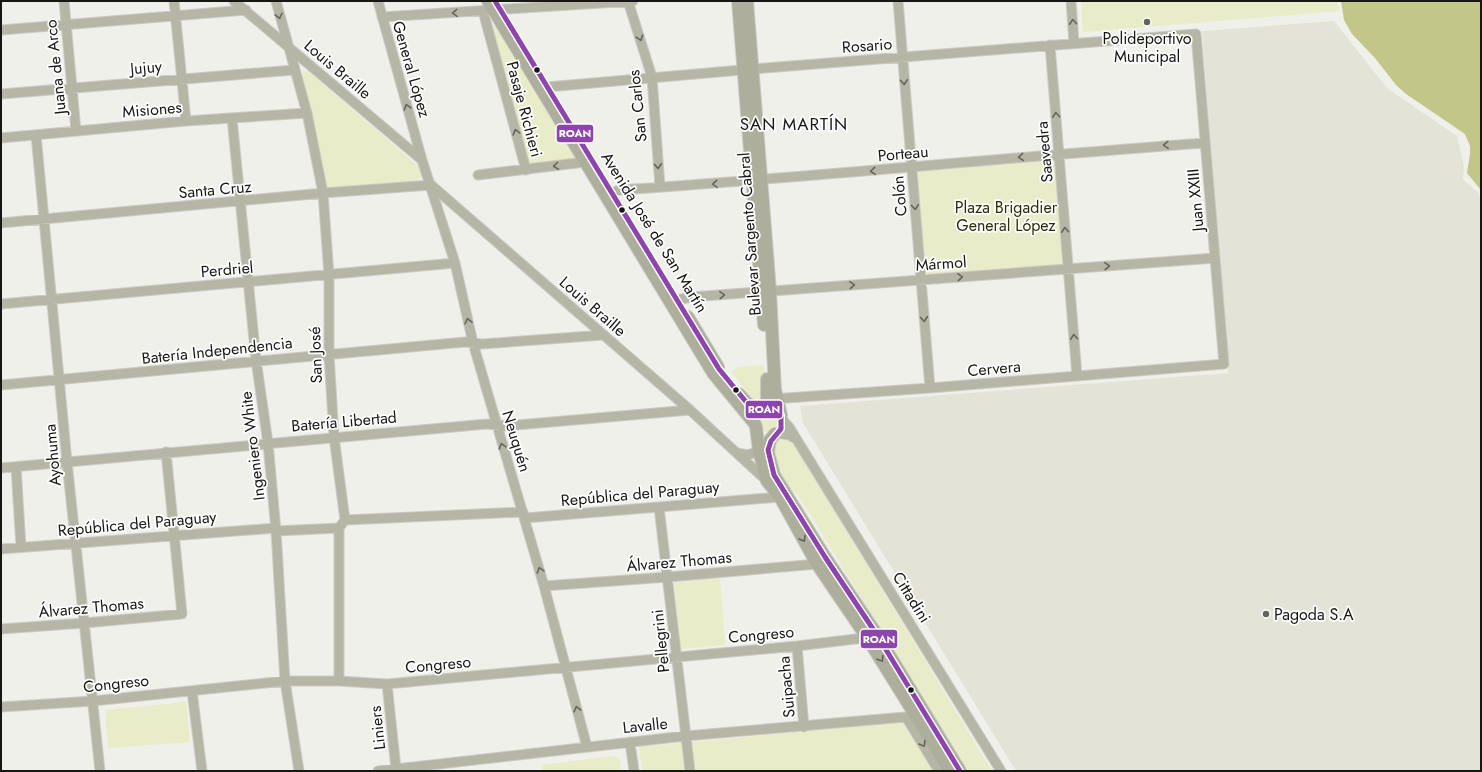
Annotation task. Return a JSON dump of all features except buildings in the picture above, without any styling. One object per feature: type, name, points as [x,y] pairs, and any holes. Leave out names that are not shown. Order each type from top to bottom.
[{"type":"main road","name":"Bulevar Sargento Cabral","points":[[738,1],[748,69]]},
{"type":"main road","name":"Bulevar Sargento Cabral","points":[[747,1],[748,69],[766,292],[766,404],[781,417]]},
{"type":"main road","name":"Avenida José de San Martín","points":[[492,7],[503,27],[544,89],[585,162],[608,194]]},
{"type":"main road","name":"Avenida José de San Martín","points":[[492,7],[544,89],[674,302],[713,373],[756,426]]},
{"type":"main road","name":"Avenida José de San Martín","points":[[674,302],[719,368],[747,403],[766,404]]},
{"type":"main road","points":[[766,404],[754,418],[759,451],[768,481],[780,497],[817,564],[873,637],[912,716],[950,771]]},
{"type":"main road","points":[[781,417],[781,429],[770,440],[768,452],[774,475],[873,637],[960,771]]},
{"type":"main road","points":[[756,426],[765,434],[776,433]]},
{"type":"street","name":"Juana de Arco","points":[[64,1],[76,131]]},
{"type":"street","points":[[174,1],[186,121]]},
{"type":"street","name":"Louis Braille","points":[[234,1],[422,160]]},
{"type":"street","name":"San José","points":[[276,1],[287,46],[307,113],[323,192],[329,275],[329,354],[334,436],[345,520]]},
{"type":"street","name":"General López","points":[[378,1],[418,144]]},
{"type":"street","name":"San Carlos","points":[[628,1],[652,77],[660,187]]},
{"type":"street","points":[[382,17],[492,7],[633,1]]},
{"type":"street","name":"Colón","points":[[898,1],[930,388]]},
{"type":"street","points":[[1071,1],[1074,43]]},
{"type":"street","name":"Pasaje Richieri","points":[[492,7],[489,33],[526,170]]},
{"type":"street","points":[[1,30],[246,10]]},
{"type":"street","points":[[489,33],[493,26],[498,25],[503,27]]},
{"type":"street","name":"Rosario","points":[[544,89],[652,77],[1196,34]]},
{"type":"street","name":"Juan XXIII","points":[[1196,34],[1224,364]]},
{"type":"street","name":"Saavedra","points":[[1050,45],[1077,376]]},
{"type":"street","name":"Jujuy","points":[[1,94],[294,70]]},
{"type":"street","name":"Misiones","points":[[1,138],[186,121],[307,113]]},
{"type":"street","name":"Ingeniero White","points":[[232,118],[256,360],[268,443],[276,529],[285,681],[299,771]]},
{"type":"street","name":"Ayohuma","points":[[36,135],[43,220],[61,380],[67,462],[77,544],[100,771]]},
{"type":"street","name":"Porteau","points":[[608,194],[660,187],[757,181],[1205,142]]},
{"type":"street","name":"Neuquén","points":[[418,144],[455,263],[473,343],[524,515],[587,747]]},
{"type":"street","points":[[478,175],[585,162]]},
{"type":"street","name":"Louis Braille","points":[[431,185],[690,410],[734,452],[768,481]]},
{"type":"street","name":"Santa Cruz","points":[[1,223],[240,202],[323,192],[431,185]]},
{"type":"street","name":"Mármol","points":[[674,302],[691,297],[1215,258]]},
{"type":"street","name":"Perdriel","points":[[1,304],[455,263]]},
{"type":"street","name":"Batería Independencia","points":[[1,384],[61,380],[256,360],[465,342],[482,344],[604,335]]},
{"type":"street","name":"Cervera","points":[[766,404],[930,388],[1224,364]]},
{"type":"street","name":"Batería Libertad","points":[[1,468],[334,436],[496,424],[506,426],[690,410]]},
{"type":"street","name":"Cittadini","points":[[781,417],[1001,771]]},
{"type":"street","points":[[776,433],[789,435],[796,439]]},
{"type":"street","points":[[734,452],[748,455],[759,451]]},
{"type":"street","points":[[166,452],[175,535]]},
{"type":"street","points":[[16,466],[21,547]]},
{"type":"street","points":[[757,499],[764,494],[768,481]]},
{"type":"street","name":"República del Paraguay","points":[[345,520],[524,515],[660,507],[780,497]]},
{"type":"street","name":"Pellegrini","points":[[660,507],[690,771]]},
{"type":"street","points":[[339,681],[339,528],[345,520]]},
{"type":"street","name":"República del Paraguay","points":[[1,549],[175,535],[276,529],[339,528]]},
{"type":"street","name":"Álvarez Thomas","points":[[1,628],[85,623],[182,614],[175,535]]},
{"type":"street","name":"Álvarez Thomas","points":[[544,586],[817,564]]},
{"type":"street","name":"Congreso","points":[[1,707],[93,701],[285,681],[339,681],[387,684],[676,656],[797,646],[873,637]]},
{"type":"street","name":"Suipacha","points":[[797,646],[804,727]]},
{"type":"street","name":"Liniers","points":[[387,684],[396,769]]},
{"type":"street","points":[[192,691],[202,771]]},
{"type":"street","points":[[912,716],[939,771]]},
{"type":"street","name":"Lavalle","points":[[378,771],[396,769],[406,770],[685,736],[804,727],[912,716]]},
{"type":"street","points":[[630,742],[634,771]]},
{"type":"shaded area","points":[[1341,1],[1481,1],[1481,190],[1467,173],[1470,146],[1465,134],[1406,94],[1396,85],[1375,58],[1352,34],[1344,20]]},
{"type":"shaded area","points":[[1334,21],[1387,88],[1457,136],[1464,167],[1463,180],[1478,192],[1481,200],[1481,771],[1016,771],[803,423],[800,406],[1228,373],[1202,31]]},
{"type":"green space","name":"Polideportivo Municipal","points":[[1081,1],[1337,1],[1340,11],[1083,32]]},
{"type":"green space","points":[[498,25],[585,162],[526,170],[489,33],[493,26]]},
{"type":"green space","points":[[308,71],[419,167],[421,177],[415,182],[325,191],[302,73]]},
{"type":"green space","name":"Plaza Brigadier General López","points":[[1060,154],[1068,269],[921,280],[912,168]]},
{"type":"green space","points":[[764,365],[766,386],[763,401],[758,403],[731,372],[738,367]]},
{"type":"green space","points":[[768,412],[775,415],[778,422],[775,429],[768,432],[761,429],[758,422],[761,415]]},
{"type":"green space","points":[[780,439],[790,440],[797,449],[992,771],[964,771],[903,666],[797,494],[786,484],[777,472],[774,461],[774,443]]},
{"type":"green space","points":[[720,578],[725,645],[681,649],[674,582]]},
{"type":"green space","points":[[186,702],[190,742],[108,748],[105,710]]},
{"type":"green space","points":[[903,722],[933,771],[642,771],[639,747]]},
{"type":"green space","points":[[614,756],[620,760],[621,771],[542,771],[542,765]]},
{"type":"transit line","name":"ROAN","points":[[495,1],[719,369],[747,403],[759,410],[773,408],[781,415],[781,429],[771,441],[768,450],[774,475],[825,557],[877,635],[960,771]]},
{"type":"place","name":"Polideportivo Municipal","points":[[1147,22]]},
{"type":"place","name":"Pagoda S.A","points":[[1266,614]]},
{"type":"district","name":"SAN MARTÍN","points":[[794,124]]}]
